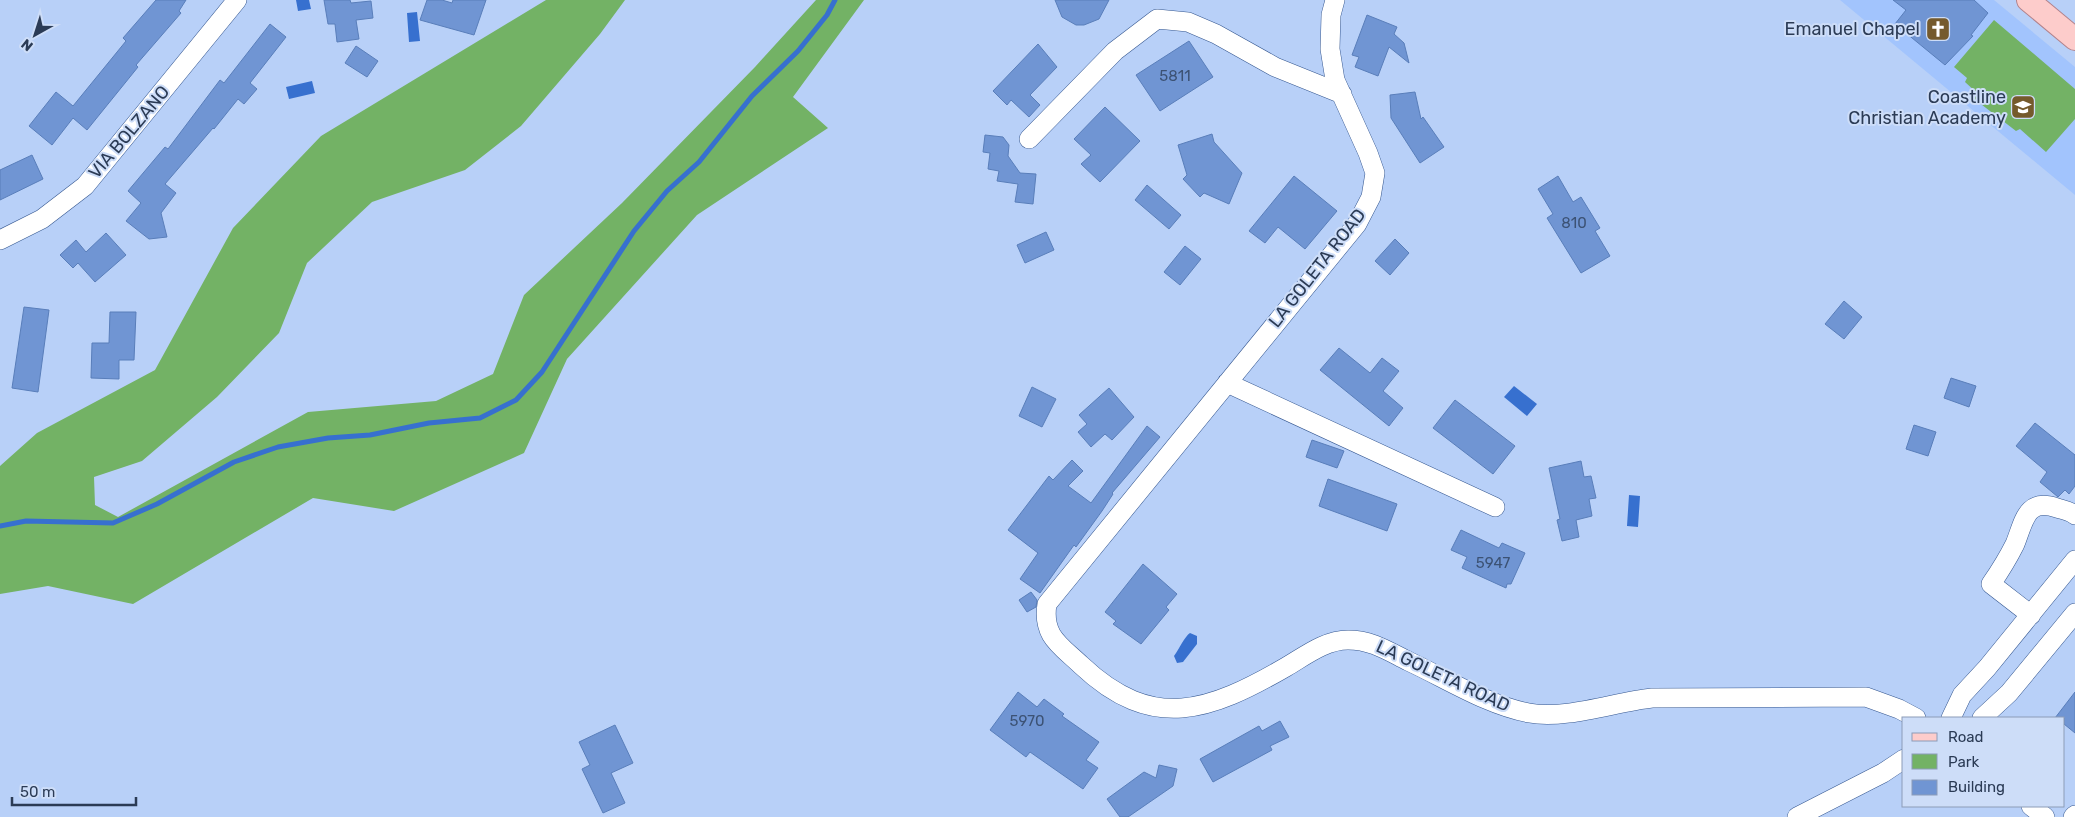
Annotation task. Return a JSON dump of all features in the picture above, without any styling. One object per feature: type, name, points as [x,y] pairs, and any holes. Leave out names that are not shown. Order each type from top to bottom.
[{"type":"main road","points":[[2028,0],[2075,38]]},
{"type":"street","name":"VIA BOLZANO","points":[[0,240],[42,219],[84,186],[237,0]]},
{"type":"street","name":"LA GOLETA ROAD","points":[[1335,0],[1330,15],[1330,49],[1335,80],[1375,173],[1371,197],[1357,224],[1047,604],[1045,618],[1050,636],[1096,679],[1122,696],[1146,705],[1172,709],[1198,708],[1263,680],[1322,646],[1347,640],[1371,642],[1504,707],[1531,714],[1558,715],[1621,702],[1652,698],[1866,697],[1900,709],[1914,717]]},
{"type":"street","points":[[1030,139],[1115,51],[1157,19],[1188,22],[1216,34],[1275,68],[1342,94]]},
{"type":"street","points":[[1226,383],[1495,507]]},
{"type":"street","points":[[2031,615],[1990,584],[2008,558],[2024,520],[2032,509],[2038,505],[2050,505],[2075,515]]},
{"type":"street","points":[[1951,717],[1962,694],[2031,615],[2075,560]]},
{"type":"street","points":[[1983,717],[2009,693],[2075,613]]},
{"type":"street","points":[[1797,817],[1902,761]]},
{"type":"street","points":[[2033,807],[2045,817]]},
{"type":"shaded area","name":"Coastline Christian Academy","points":[[1840,0],[1994,0],[2075,67],[2075,195]]},
{"type":"green space","points":[[546,0],[625,0],[600,34],[521,126],[465,170],[372,202],[307,263],[279,333],[217,397],[142,461],[94,477],[95,505],[118,517],[308,412],[436,401],[493,374],[524,295],[622,203],[755,67],[816,0],[864,0],[793,97],[828,128],[697,215],[567,359],[524,453],[394,511],[313,498],[133,604],[48,586],[0,594],[0,466],[37,433],[155,370],[233,228],[321,136]]},
{"type":"green space","points":[[1994,20],[2075,89],[2075,119],[2046,152],[2020,129],[2016,131],[1973,98],[1977,93],[1965,82],[1967,78],[1954,67]]},
{"type":"water","points":[[296,0],[309,0],[311,9],[298,11]]},
{"type":"water","points":[[417,12],[420,41],[409,42],[407,13]]},
{"type":"water","points":[[312,81],[315,93],[289,99],[286,87]]},
{"type":"water","points":[[1514,386],[1537,404],[1527,416],[1504,397]]},
{"type":"water","points":[[1629,495],[1640,496],[1638,527],[1627,526]]},
{"type":"water","points":[[1190,633],[1197,636],[1197,644],[1183,662],[1177,663],[1174,656]]},
{"type":"building","points":[[156,0],[186,0],[179,11],[181,13],[136,65],[138,67],[87,130],[73,118],[52,145],[29,126],[56,92],[73,106],[126,41],[123,38]]},
{"type":"building","points":[[324,0],[350,0],[351,3],[371,1],[373,18],[356,20],[359,39],[337,42],[335,24],[328,24]]},
{"type":"building","points":[[427,0],[442,0],[452,3],[453,0],[486,0],[474,35],[420,20]]},
{"type":"building","points":[[1055,0],[1109,0],[1099,19],[1084,25],[1076,25],[1062,17]]},
{"type":"building","name":"Emanuel Chapel","points":[[1893,0],[1974,0],[1988,13],[1971,35],[1973,36],[1945,65],[1895,24],[1906,10]]},
{"type":"building","points":[[1367,15],[1397,27],[1394,34],[1404,43],[1409,63],[1389,47],[1378,76],[1355,67],[1359,57],[1352,55]]},
{"type":"building","points":[[270,24],[286,37],[250,83],[257,89],[244,104],[238,99],[165,184],[176,193],[161,213],[167,237],[149,239],[126,221],[141,203],[128,191],[165,147],[168,149],[220,80],[224,83]]},
{"type":"building","points":[[1189,41],[1213,77],[1160,111],[1136,75]]},
{"type":"building","points":[[1038,44],[1057,67],[1030,95],[1040,105],[1029,117],[1011,100],[1007,105],[993,91]]},
{"type":"building","points":[[356,46],[378,61],[367,77],[345,63]]},
{"type":"building","points":[[1415,92],[1421,119],[1423,117],[1444,147],[1420,163],[1391,118],[1390,95]]},
{"type":"building","points":[[1105,107],[1140,141],[1100,182],[1081,164],[1091,155],[1074,139]]},
{"type":"building","points":[[1212,134],[1214,142],[1242,173],[1229,204],[1204,193],[1200,197],[1183,179],[1187,175],[1178,145]]},
{"type":"building","points":[[985,135],[1003,137],[1009,145],[1008,156],[1020,173],[1036,174],[1033,204],[1015,202],[1018,184],[997,181],[999,171],[988,169],[990,153],[983,152]]},
{"type":"building","points":[[32,155],[43,179],[0,200],[0,170]]},
{"type":"building","points":[[1294,176],[1337,211],[1305,249],[1278,227],[1265,243],[1249,231]]},
{"type":"building","points":[[1558,176],[1573,202],[1581,197],[1600,228],[1595,231],[1610,256],[1581,273],[1547,218],[1553,214],[1538,189]]},
{"type":"building","points":[[1147,185],[1181,215],[1169,229],[1135,200]]},
{"type":"building","points":[[1046,232],[1054,250],[1025,263],[1017,245]]},
{"type":"building","points":[[106,233],[126,255],[95,282],[78,263],[73,268],[60,255],[76,240],[86,252]]},
{"type":"building","points":[[1395,239],[1409,253],[1390,275],[1375,261]]},
{"type":"building","points":[[1185,246],[1201,259],[1180,285],[1164,272]]},
{"type":"building","points":[[1844,301],[1862,317],[1844,339],[1825,324]]},
{"type":"building","points":[[24,307],[49,310],[38,392],[12,388]]},
{"type":"building","points":[[110,312],[136,312],[134,360],[119,360],[119,379],[91,378],[92,343],[109,343]]},
{"type":"building","points":[[1339,348],[1370,373],[1382,358],[1399,371],[1383,391],[1403,408],[1389,426],[1320,370]]},
{"type":"building","points":[[1951,378],[1976,386],[1969,407],[1944,398]]},
{"type":"building","points":[[1032,387],[1056,399],[1042,427],[1019,416]]},
{"type":"building","points":[[1109,388],[1134,417],[1112,440],[1105,434],[1091,447],[1078,432],[1087,424],[1079,415]]},
{"type":"building","points":[[1455,400],[1515,446],[1493,474],[1433,428]]},
{"type":"building","points":[[2035,423],[2075,455],[2075,486],[2069,494],[2065,490],[2058,497],[2040,482],[2047,472],[2016,446]]},
{"type":"building","points":[[1914,425],[1936,432],[1928,456],[1906,449]]},
{"type":"building","points":[[1147,426],[1160,437],[1112,493],[1102,511],[1076,547],[1074,545],[1040,593],[1020,579],[1038,553],[1008,530],[1049,476],[1053,480],[1072,460],[1083,471],[1068,486],[1091,503]]},
{"type":"building","points":[[1312,440],[1344,451],[1337,468],[1306,457]]},
{"type":"building","points":[[1581,461],[1584,477],[1591,476],[1596,498],[1589,499],[1592,516],[1576,520],[1579,537],[1562,541],[1557,520],[1560,519],[1549,468]]},
{"type":"building","points":[[1328,479],[1397,504],[1387,531],[1319,506]]},
{"type":"building","points":[[1461,530],[1499,548],[1502,543],[1525,553],[1511,584],[1507,584],[1506,588],[1462,568],[1467,557],[1451,550]]},
{"type":"building","points":[[1143,564],[1177,594],[1166,607],[1169,610],[1141,644],[1113,624],[1116,621],[1105,612]]},
{"type":"building","points":[[1031,592],[1037,600],[1036,607],[1027,612],[1019,600]]},
{"type":"building","points":[[1018,692],[1037,707],[1044,699],[1064,714],[1062,716],[1099,742],[1086,760],[1098,768],[1083,789],[1030,752],[1026,757],[990,730]]},
{"type":"building","points":[[2075,692],[2075,733],[2065,725],[2065,717],[2056,717]]},
{"type":"building","points":[[1280,721],[1289,737],[1270,746],[1272,750],[1213,782],[1200,759],[1259,726],[1262,731]]},
{"type":"building","points":[[615,725],[633,763],[611,773],[625,803],[603,813],[582,769],[590,765],[579,742]]},
{"type":"building","points":[[1159,765],[1177,769],[1173,786],[1128,817],[1120,817],[1107,799],[1144,772],[1156,778]]},
{"type":"waterway","points":[[0,526],[26,521],[113,523],[157,504],[234,462],[278,447],[328,438],[370,435],[429,423],[480,418],[516,400],[542,372],[634,231],[667,191],[699,162],[752,96],[798,51],[827,15],[835,0]]},
{"type":"place","name":"Emanuel Chapel","points":[[1938,29]]},
{"type":"place","name":"Coastline Christian Academy","points":[[2023,107]]}]
